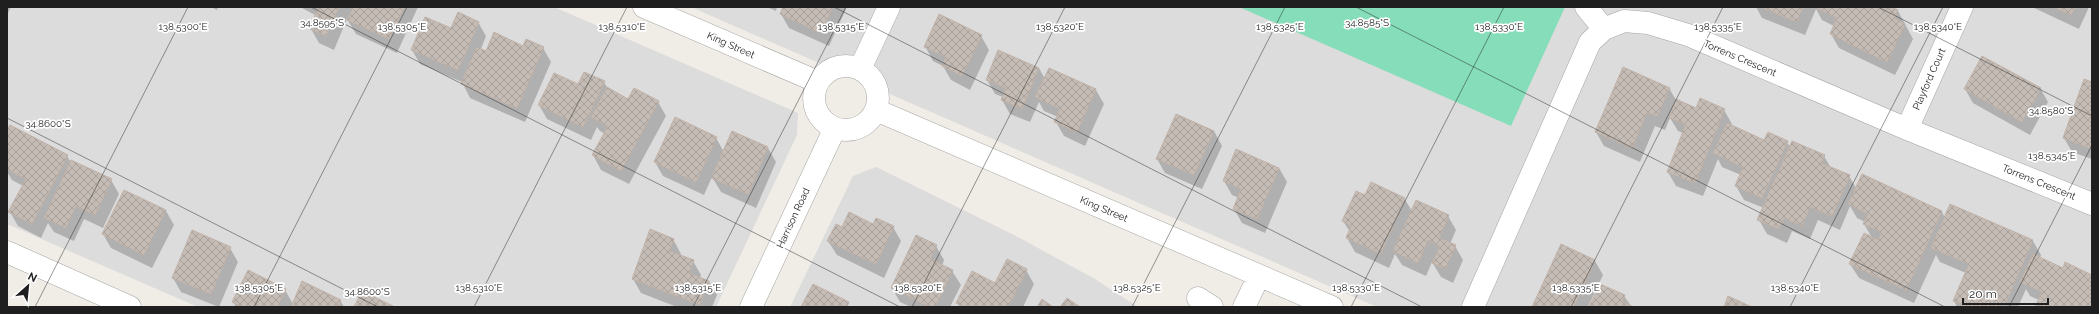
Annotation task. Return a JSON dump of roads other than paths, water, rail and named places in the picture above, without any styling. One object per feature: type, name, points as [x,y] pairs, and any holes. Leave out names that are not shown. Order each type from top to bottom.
[{"type":"street","name":"King Street","points":[[644,7],[818,82]]},
{"type":"street","points":[[860,69],[889,7]]},
{"type":"street","points":[[1586,7],[1604,29]]},
{"type":"street","name":"Playford Court","points":[[1907,129],[1962,7]]},
{"type":"street","name":"Torrens Crescent","points":[[1473,307],[1590,42],[1604,29],[1624,21],[1648,23],[1688,35],[1907,129],[2092,204]]},
{"type":"street","points":[[842,66],[860,69],[872,79],[877,89],[878,100],[876,110],[869,120],[858,128],[845,130],[835,128],[823,120],[817,111],[814,98],[818,82],[827,73],[842,66]]},
{"type":"street","name":"King Street","points":[[876,110],[1332,307]]},
{"type":"street","name":"Harrison Road","points":[[751,307],[835,128]]},
{"type":"street","points":[[7,252],[130,307]]},
{"type":"street","points":[[1244,307],[1259,276]]}]
